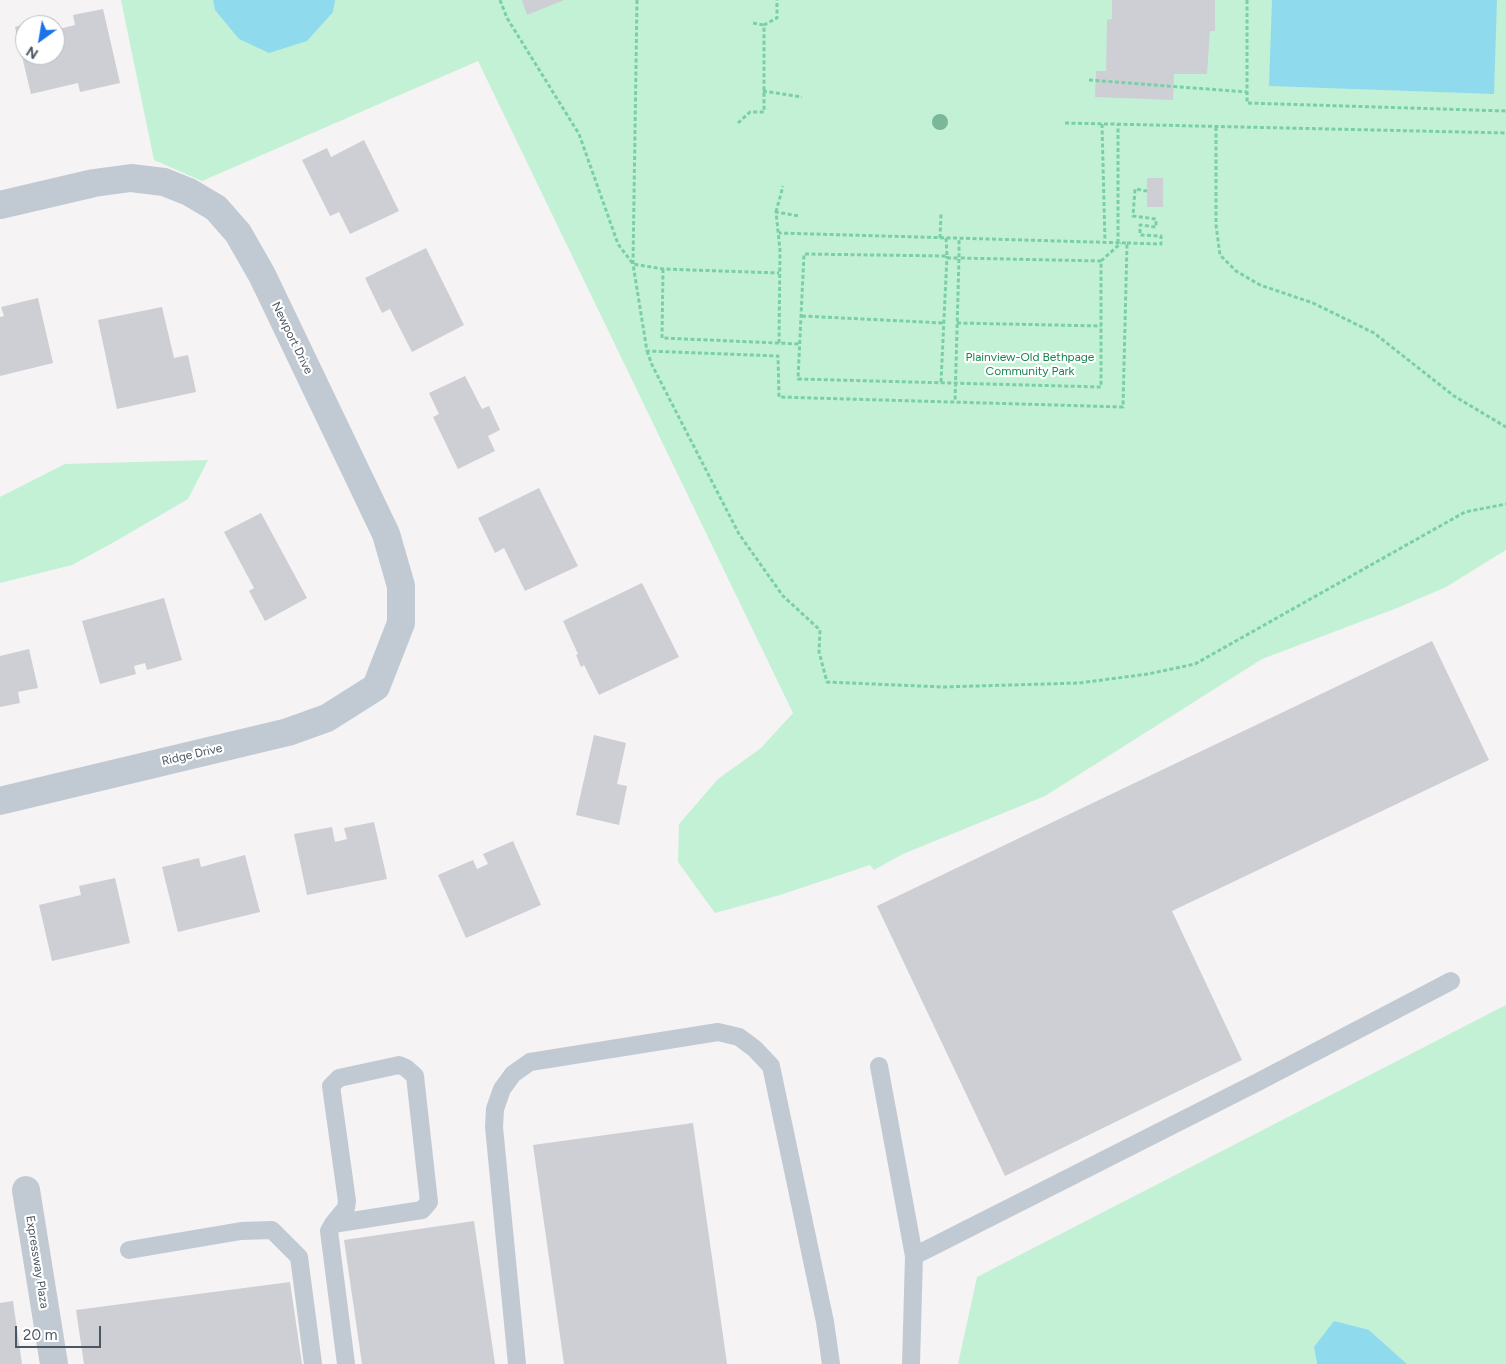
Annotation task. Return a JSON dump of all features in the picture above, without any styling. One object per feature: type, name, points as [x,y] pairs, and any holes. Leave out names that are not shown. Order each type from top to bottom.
[{"type":"street","name":"Newport Drive","points":[[0,205],[94,183],[131,178],[164,182],[189,192],[216,208],[238,233],[262,275],[386,534],[401,586],[401,623],[376,687]]},
{"type":"street","name":"Ridge Drive","points":[[0,801],[288,732],[327,718],[376,687]]},
{"type":"street","name":"Expressway Plaza","points":[[26,1190],[54,1364]]},
{"type":"lane","points":[[914,1256],[1258,1082],[1451,981]]},
{"type":"lane","points":[[517,1364],[494,1127],[495,1109],[502,1089],[513,1074],[530,1062],[718,1032],[739,1037],[755,1049],[771,1066],[825,1322],[831,1364]]},
{"type":"lane","points":[[333,1224],[422,1210],[429,1202],[415,1076],[406,1068],[399,1065],[338,1078],[334,1081],[331,1094],[347,1202],[346,1208],[333,1224],[330,1232],[346,1364]]},
{"type":"lane","points":[[879,1066],[914,1256],[911,1364]]},
{"type":"lane","points":[[129,1250],[241,1230],[272,1230],[299,1257],[314,1364]]},
{"type":"path","points":[[500,0],[507,18],[579,134],[618,244],[633,264],[663,270],[779,273]]},
{"type":"path","points":[[637,0],[633,264],[647,351],[652,365],[739,534],[783,596],[820,630],[820,652],[827,682],[943,687],[1079,683],[1148,674],[1195,664],[1465,512],[1506,504]]},
{"type":"path","points":[[753,23],[764,25],[777,18],[777,0]]},
{"type":"path","points":[[1247,0],[1247,103],[1506,110]]},
{"type":"path","points":[[738,123],[750,112],[764,112],[764,25]]},
{"type":"path","points":[[1089,80],[1247,92]]},
{"type":"path","points":[[763,90],[802,97]]},
{"type":"path","points":[[1065,123],[1506,133]]},
{"type":"path","points":[[1102,124],[1105,242]]},
{"type":"path","points":[[1101,261],[1101,387],[798,379],[804,254],[1101,261],[1120,243],[1118,124]]},
{"type":"path","points":[[1216,127],[1216,225],[1220,255],[1236,271],[1260,285],[1313,303],[1374,333],[1454,396],[1506,427]]},
{"type":"path","points":[[779,343],[779,233],[776,212],[783,186]]},
{"type":"path","points":[[779,233],[1161,244],[1161,236],[1140,235],[1140,225],[1156,227],[1156,219],[1133,216],[1134,189],[1147,191]]},
{"type":"path","points":[[776,212],[799,216]]},
{"type":"path","points":[[940,238],[941,214]]},
{"type":"path","points":[[941,382],[947,257],[946,238]]},
{"type":"path","points":[[955,402],[959,238]]},
{"type":"path","points":[[647,351],[778,356],[779,397],[1123,407],[1127,243]]},
{"type":"path","points":[[663,270],[662,338],[800,344]]},
{"type":"path","points":[[802,316],[943,323]]},
{"type":"path","points":[[957,323],[1101,326]]},
{"type":"green space","name":"Plainview-Old Bethpage Community Park","points":[[121,0],[1506,0],[1506,550],[1446,587],[1397,608],[1262,659],[1045,796],[903,854],[874,870],[870,865],[780,895],[715,913],[678,862],[679,824],[718,779],[761,748],[793,713],[478,61],[202,181],[154,160]]},
{"type":"green space","points":[[208,460],[188,499],[72,565],[0,583],[0,497],[65,464]]},
{"type":"green space","points":[[1506,1005],[1506,1364],[1407,1364],[1369,1330],[1314,1347],[1317,1364],[958,1364],[977,1277]]},
{"type":"water","points":[[213,0],[335,0],[333,12],[307,41],[269,53],[239,39],[215,10]]},
{"type":"water","points":[[1272,0],[1497,0],[1494,94],[1269,86]]},
{"type":"water","points":[[1334,1321],[1369,1330],[1407,1364],[1317,1364],[1314,1347]]},
{"type":"building","points":[[522,0],[564,0],[527,15]]},
{"type":"building","points":[[1112,0],[1215,0],[1215,31],[1210,31],[1207,74],[1174,74],[1173,100],[1095,97],[1096,71],[1106,71],[1107,20],[1112,19]]},
{"type":"building","points":[[103,9],[120,83],[80,92],[78,83],[31,94],[24,65],[65,65],[65,28],[75,25],[73,15]]},
{"type":"building","points":[[364,140],[399,211],[350,234],[339,212],[330,216],[302,160],[327,148],[331,157]]},
{"type":"building","points":[[1147,178],[1163,178],[1163,207],[1147,207]]},
{"type":"building","points":[[426,248],[464,325],[412,352],[390,309],[382,313],[365,278]]},
{"type":"building","points":[[38,298],[53,363],[0,376],[0,317],[4,316],[1,307]]},
{"type":"building","points":[[162,307],[174,358],[188,355],[196,392],[117,409],[98,320]]},
{"type":"building","points":[[465,376],[482,409],[489,406],[500,430],[488,436],[495,451],[458,469],[433,417],[439,414],[429,393]]},
{"type":"building","points":[[539,488],[578,566],[525,591],[504,548],[495,553],[478,518]]},
{"type":"building","points":[[261,513],[307,598],[265,621],[249,591],[254,588],[224,532]]},
{"type":"building","points":[[642,583],[679,657],[599,695],[584,665],[581,667],[576,655],[578,654],[563,621]]},
{"type":"building","points":[[164,598],[182,660],[147,670],[145,663],[134,666],[136,674],[100,684],[82,621]]},
{"type":"building","points":[[1432,641],[1489,760],[1172,911],[1242,1060],[1005,1176],[877,906]]},
{"type":"building","points":[[29,649],[38,688],[18,692],[20,703],[0,707],[0,656]]},
{"type":"building","points":[[594,735],[626,743],[617,784],[627,786],[619,825],[576,815]]},
{"type":"building","points":[[374,822],[387,879],[307,895],[294,834],[332,827],[335,842],[347,839],[344,828]]},
{"type":"building","points":[[513,841],[541,905],[466,938],[438,875],[473,860],[477,869],[488,864],[483,854]]},
{"type":"building","points":[[245,855],[260,912],[178,932],[162,867],[199,858],[201,867]]},
{"type":"building","points":[[115,878],[130,943],[52,961],[39,905],[81,895],[79,886]]},
{"type":"building","points":[[693,1123],[727,1364],[564,1364],[533,1145]]},
{"type":"building","points":[[474,1221],[495,1364],[362,1364],[344,1240]]},
{"type":"building","points":[[290,1282],[302,1364],[84,1364],[76,1310]]},
{"type":"building","points":[[13,1301],[22,1364],[0,1364],[0,1303]]}]
